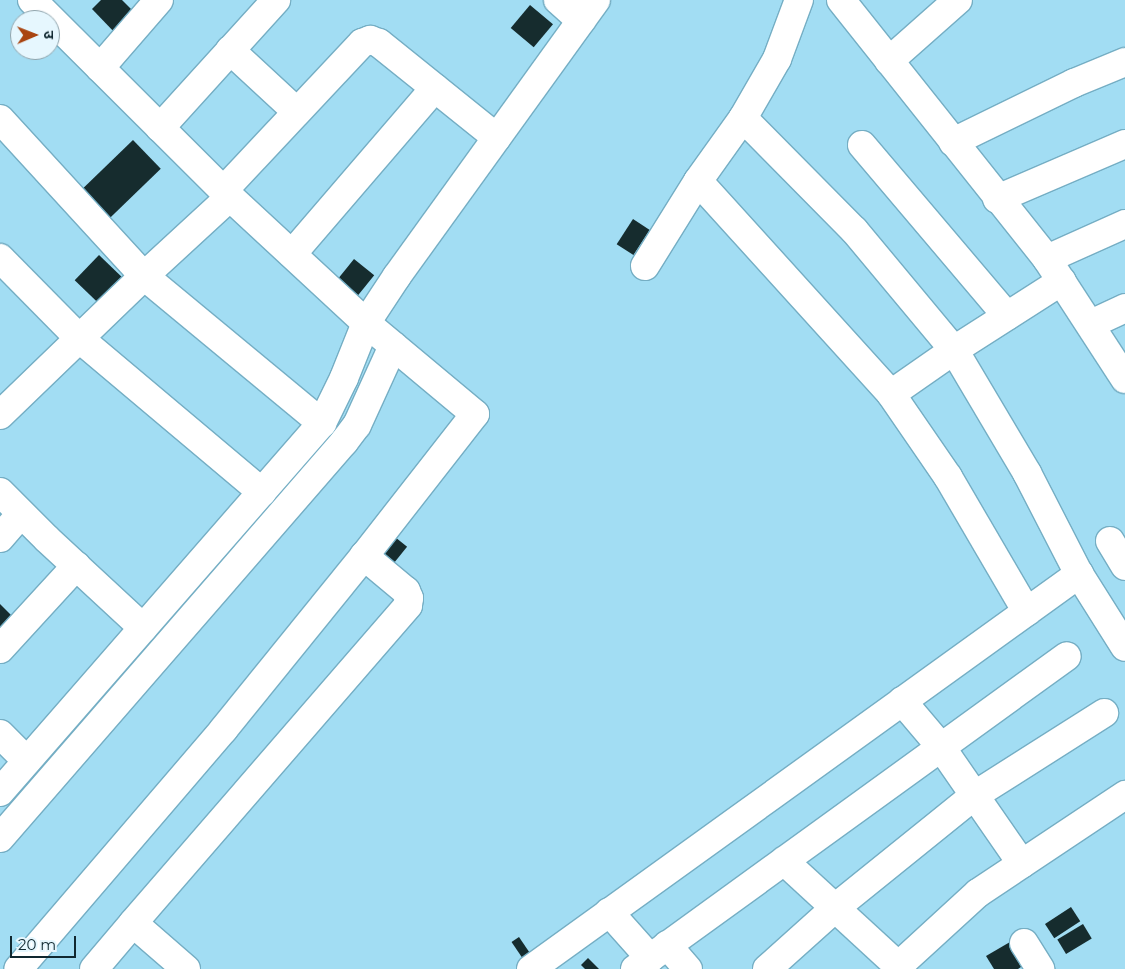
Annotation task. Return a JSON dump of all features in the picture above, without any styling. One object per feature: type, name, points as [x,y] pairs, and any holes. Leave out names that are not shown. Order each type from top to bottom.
[{"type":"street","points":[[100,68],[159,0]]},
{"type":"street","points":[[160,128],[276,0]]},
{"type":"street","points":[[0,792],[322,423],[344,378],[366,323],[397,276],[589,10],[558,0]]},
{"type":"street","points":[[645,266],[698,180],[743,118],[777,59],[799,0]]},
{"type":"street","points":[[841,0],[1055,270],[1125,378]]},
{"type":"street","points":[[889,61],[958,0]]},
{"type":"street","points":[[18,969],[224,728],[364,556],[475,414],[366,323],[226,194],[100,68],[38,2]]},
{"type":"street","points":[[5,402],[80,339],[226,194],[297,112],[362,43],[370,40],[379,43],[498,138]]},
{"type":"street","points":[[230,50],[297,112]]},
{"type":"street","points":[[953,142],[1074,83],[1125,62]]},
{"type":"street","points":[[292,254],[435,88]]},
{"type":"street","points":[[743,118],[854,230],[954,350],[1026,473],[1079,574],[1125,647]]},
{"type":"street","points":[[0,119],[144,276],[322,423]]},
{"type":"street","points":[[997,199],[1125,144]]},
{"type":"street","points":[[862,145],[1007,316]]},
{"type":"street","points":[[698,180],[891,394],[948,477],[1027,612]]},
{"type":"street","points":[[891,394],[1007,316],[1055,270],[1125,224]]},
{"type":"street","points":[[0,258],[80,339],[262,492]]},
{"type":"street","points":[[1091,324],[1125,308]]},
{"type":"street","points":[[0,838],[344,442],[357,425],[393,346]]},
{"type":"street","points":[[0,492],[143,628]]},
{"type":"street","points":[[0,538],[21,514]]},
{"type":"street","points":[[1110,541],[1125,566]]},
{"type":"street","points":[[94,969],[408,605],[409,598],[406,591],[364,556]]},
{"type":"street","points":[[0,649],[76,566]]},
{"type":"street","points":[[531,969],[1079,574]]},
{"type":"street","points":[[651,957],[1066,656]]},
{"type":"street","points":[[902,701],[941,747],[1022,864]]},
{"type":"street","points":[[768,969],[835,908],[975,795],[1104,713]]},
{"type":"street","points":[[0,734],[27,761]]},
{"type":"street","points":[[784,861],[897,968],[978,893],[1125,795]]},
{"type":"street","points":[[609,912],[651,957],[688,969]]},
{"type":"street","points":[[133,923],[186,969]]},
{"type":"street","points":[[1024,943],[1040,969]]},
{"type":"building","points":[[101,0],[122,0],[137,15],[117,35],[92,9]]},
{"type":"building","points":[[530,5],[553,24],[534,47],[511,28]]},
{"type":"building","points":[[133,140],[161,169],[101,226],[73,198]]},
{"type":"building","points":[[633,219],[650,230],[633,255],[617,244]]},
{"type":"building","points":[[99,255],[124,279],[100,304],[75,280]]},
{"type":"building","points":[[354,259],[374,275],[353,301],[333,285]]},
{"type":"building","points":[[390,533],[407,547],[389,569],[372,555]]},
{"type":"building","points":[[0,604],[15,619],[4,630],[0,626]]},
{"type":"building","points":[[1071,907],[1080,921],[1054,938],[1045,924]]},
{"type":"building","points":[[1083,924],[1092,939],[1066,954],[1057,939]]},
{"type":"building","points":[[519,937],[532,956],[524,961],[512,942]]},
{"type":"building","points":[[1010,942],[1024,965],[1018,969],[994,969],[986,956]]},
{"type":"building","points":[[588,958],[599,969],[585,969],[581,965]]}]
